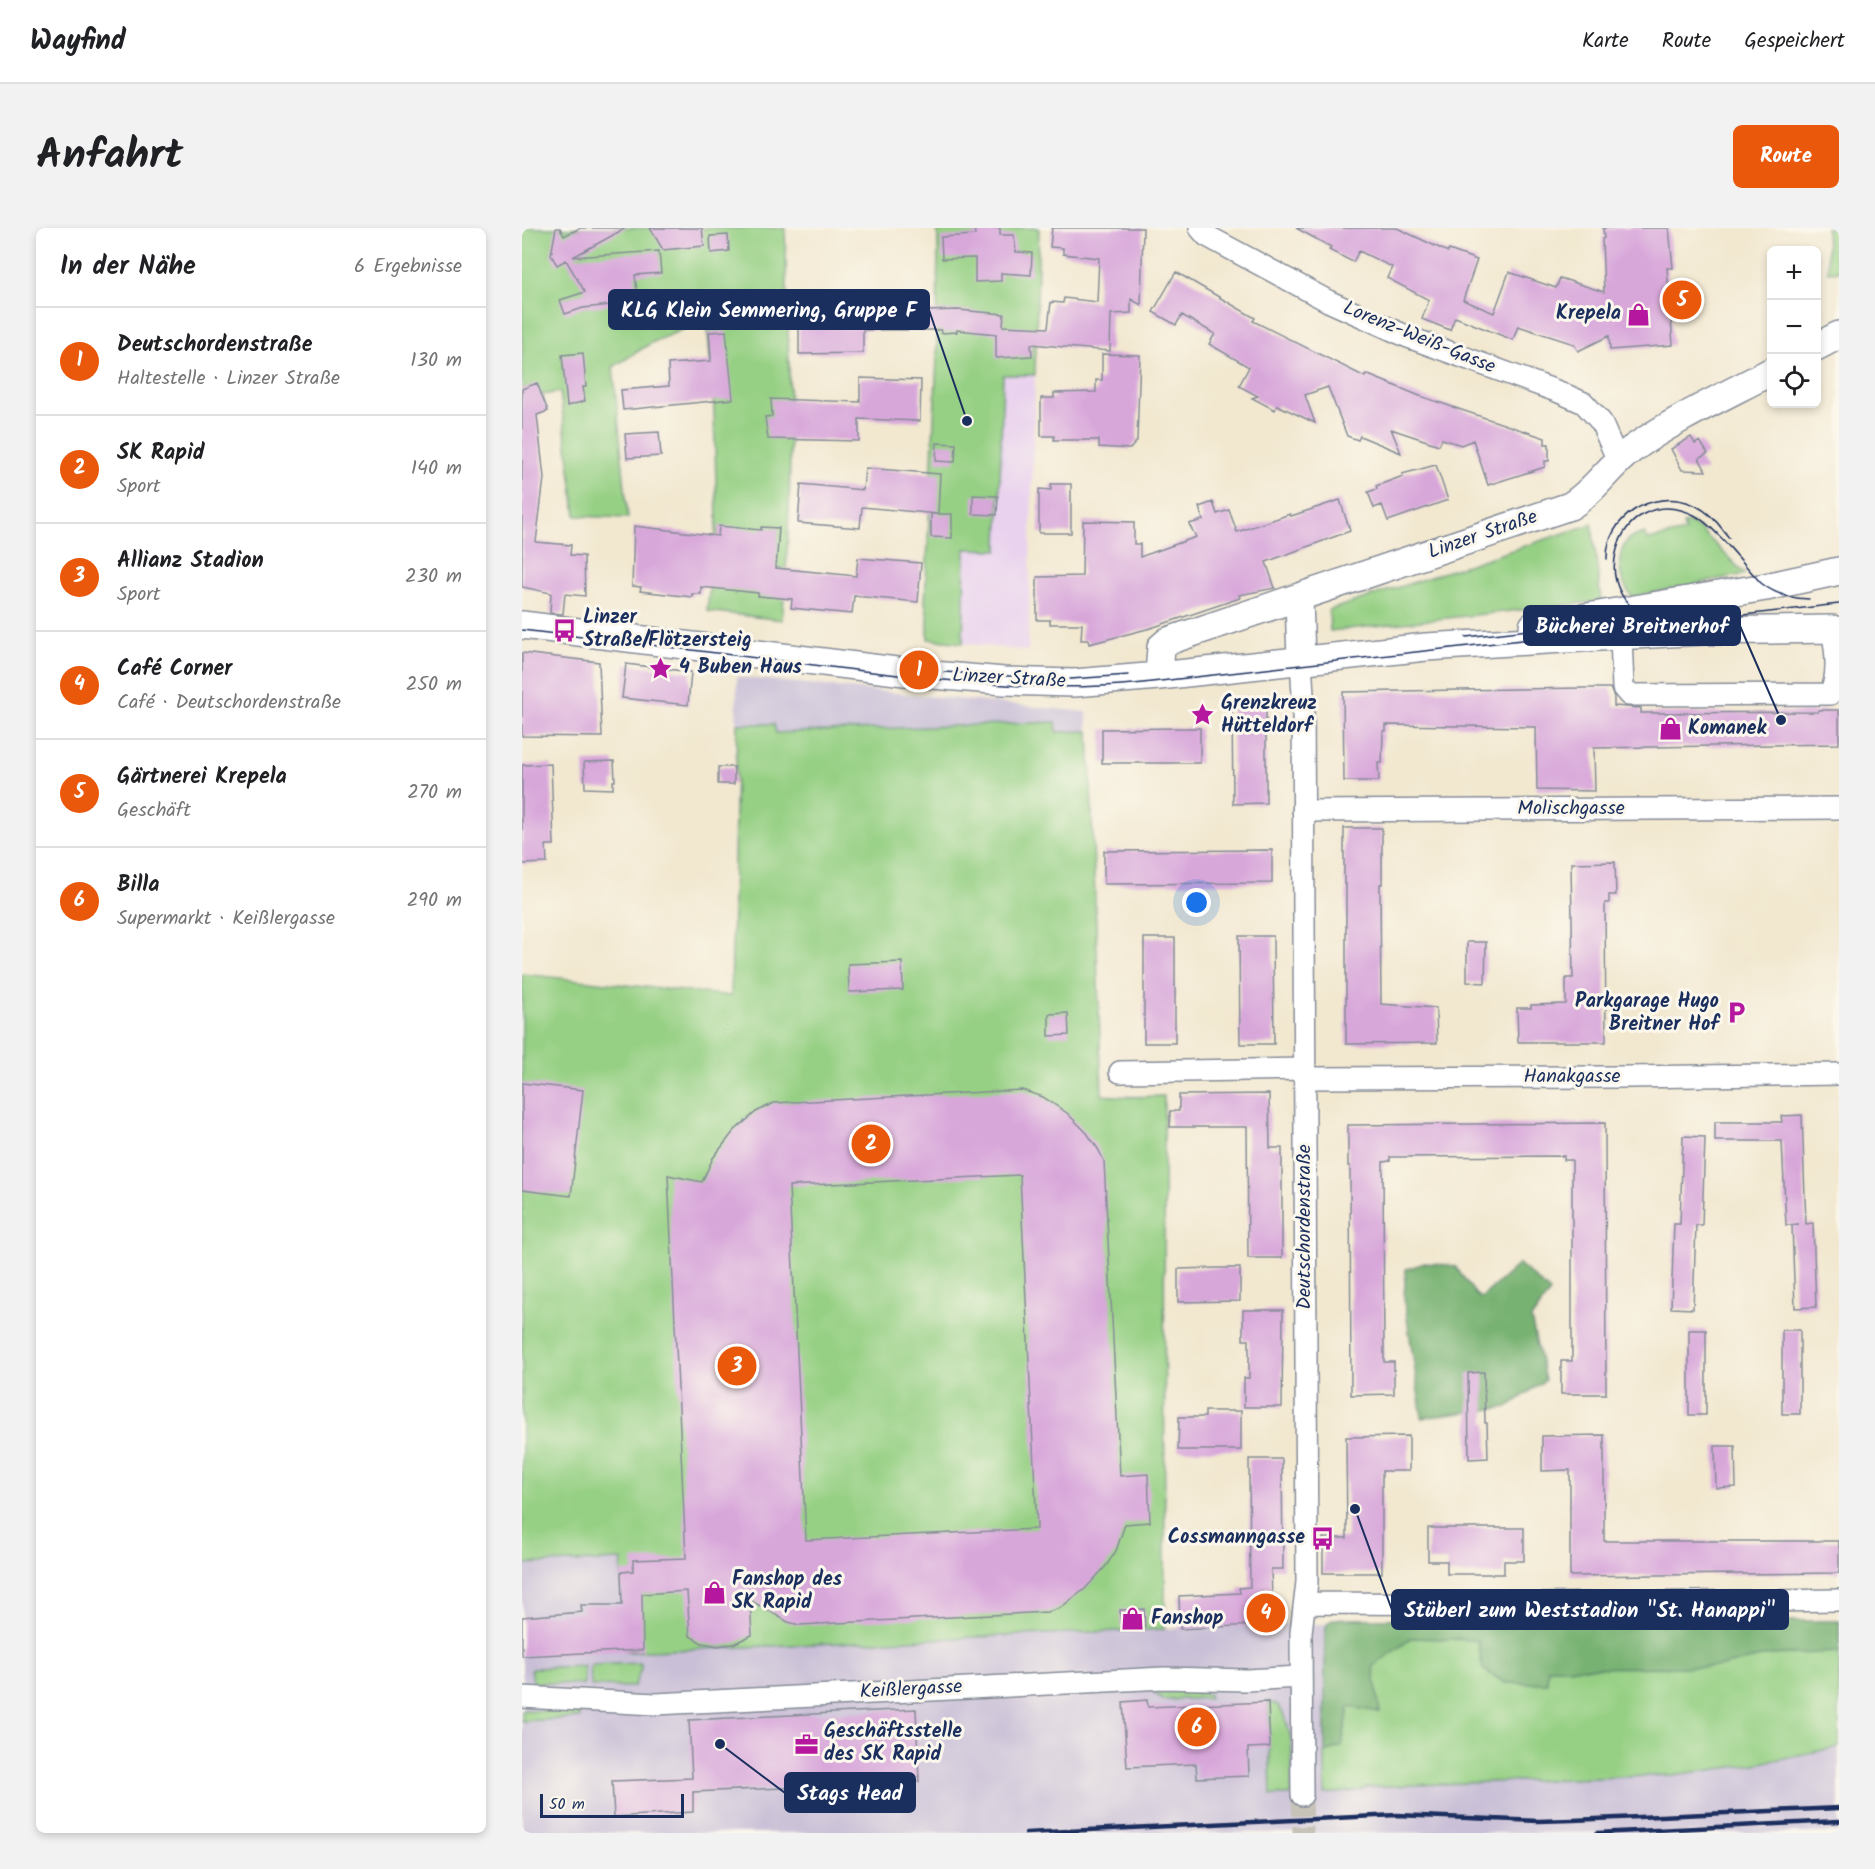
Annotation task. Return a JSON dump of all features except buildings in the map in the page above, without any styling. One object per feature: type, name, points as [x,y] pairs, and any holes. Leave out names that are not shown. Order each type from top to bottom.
[{"type":"main road","points":[[1821,344],[1839,335]]},
{"type":"main road","name":"Linzer Straße","points":[[1159,676],[1161,651],[1165,642],[1570,506],[1585,495],[1618,461],[1666,428],[1767,374]]},
{"type":"main road","name":"Linzer Straße","points":[[1426,647],[1461,638],[1766,587],[1839,571]]},
{"type":"main road","points":[[1299,598],[1301,660]]},
{"type":"main road","name":"Linzer Straße","points":[[522,625],[921,674],[1004,681],[1074,683],[1426,647],[1704,631],[1837,629]]},
{"type":"street","name":"Lorenz-Weiß-Gasse","points":[[1200,228],[1207,236],[1328,301],[1398,333],[1566,394],[1584,403],[1601,422],[1618,461]]},
{"type":"street","name":"Linzer Straße","points":[[1621,636],[1623,688],[1629,694],[1830,694],[1837,687],[1837,629]]},
{"type":"street","name":"Deutschordenstraße","points":[[1301,660],[1307,1582],[1301,1632],[1302,1795]]},
{"type":"street","name":"Molischgasse","points":[[1303,811],[1839,808]]},
{"type":"street","name":"Hanakgasse","points":[[1120,1072],[1628,1077],[1839,1074]]},
{"type":"street","points":[[1305,1603],[1536,1604],[1839,1600]]},
{"type":"street","name":"Keißlergasse","points":[[522,1697],[656,1704],[1164,1678],[1246,1680],[1300,1677]]},
{"type":"shaded area","points":[[1003,375],[1035,375],[1028,651],[963,643],[965,549],[998,550]]},
{"type":"shaded area","points":[[737,677],[1087,712],[1102,1095],[1164,1096],[1165,1629],[1327,1624],[1325,1633],[1325,1794],[1358,1791],[1366,1787],[1673,1775],[1755,1764],[1839,1747],[1839,1833],[522,1833],[522,974],[731,996]]},
{"type":"green space","points":[[522,228],[785,228],[790,473],[782,620],[707,611],[717,521],[714,411],[707,319],[651,343],[613,367],[628,518],[576,516],[560,392],[522,398]]},
{"type":"green space","points":[[938,228],[1039,228],[1035,375],[1003,375],[998,550],[965,549],[963,643],[928,639],[925,602],[937,358]]},
{"type":"green space","points":[[1826,228],[1839,228],[1839,271],[1828,272]]},
{"type":"green space","points":[[1691,523],[1745,574],[1632,597],[1621,576],[1620,568],[1621,554],[1628,539],[1644,533],[1648,540],[1685,532],[1683,524]]},
{"type":"green space","points":[[1592,524],[1601,601],[1330,631],[1329,610]]},
{"type":"green space","points":[[1056,722],[1057,732],[1089,731],[1102,1095],[1164,1096],[1165,1629],[626,1652],[622,1560],[522,1564],[522,974],[731,996],[737,724],[774,724],[776,733]]},
{"type":"green space","points":[[1425,1263],[1455,1266],[1476,1295],[1481,1298],[1519,1264],[1550,1292],[1531,1319],[1545,1380],[1508,1407],[1422,1418],[1404,1298],[1406,1269]]},
{"type":"green space","points":[[1656,1618],[1727,1621],[1839,1621],[1839,1747],[1755,1764],[1673,1775],[1366,1787],[1358,1791],[1325,1794],[1325,1633],[1327,1624],[1333,1619]]},
{"type":"green space","points":[[1656,1618],[1727,1621],[1839,1621],[1839,1652],[1770,1655],[1717,1667],[1548,1668],[1547,1683],[1505,1683],[1483,1669],[1477,1640],[1412,1638],[1373,1666],[1380,1712],[1349,1707],[1342,1746],[1325,1752],[1325,1633],[1327,1624],[1333,1619]]},
{"type":"green space","points":[[641,1663],[634,1687],[591,1686],[590,1668],[592,1665]]},
{"type":"green space","points":[[584,1666],[584,1685],[533,1682],[531,1670],[533,1668]]},
{"type":"green space","points":[[1181,1691],[1209,1694],[1209,1698],[1164,1700],[1154,1693]]},
{"type":"green space","points":[[1268,1702],[1278,1705],[1288,1726],[1292,1748],[1291,1795],[1271,1795]]},
{"type":"green space","points":[[522,1710],[579,1712],[579,1718],[522,1721]]},
{"type":"tunnel","points":[[1302,1795],[1303,1833]]},
{"type":"tram line","points":[[1607,559],[1614,530],[1623,519],[1648,503],[1662,500],[1677,500],[1704,510],[1729,538]]},
{"type":"tram line","points":[[1665,620],[1638,611],[1621,594],[1615,572],[1617,550],[1627,529],[1644,514],[1666,508],[1694,515],[1711,527],[1761,583],[1772,591],[1809,599]]},
{"type":"tram line","points":[[522,630],[943,680],[1057,687],[1134,684],[1839,604]]},
{"type":"tram line","points":[[1466,637],[1609,621]]},
{"type":"tram line","points":[[944,672],[1040,678]]},
{"type":"tram line","points":[[1070,679],[1129,675]]},
{"type":"railway","points":[[1026,1833],[1397,1815],[1538,1821],[1839,1808]]},
{"type":"railway","points":[[1597,1833],[1839,1821]]},
{"type":"place","name":"Gärtnerei Krepela","points":[[1682,300]]},
{"type":"place","name":"Krepela","points":[[1639,314]]},
{"type":"place","name":"KLG Klein Semmering, Gruppe F","points":[[967,421]]},
{"type":"place","name":"Linzer Straße/Flötzersteig","points":[[565,630]]},
{"type":"place","name":"4 Buben Haus","points":[[661,668]]},
{"type":"place","name":"Deutschordenstraße","points":[[919,670]]},
{"type":"place","name":"Grenzkreuz Hütteldorf","points":[[1203,715]]},
{"type":"place","name":"Bücherei Breitnerhof","points":[[1781,720]]},
{"type":"place","name":"Komanek","points":[[1670,729]]},
{"type":"place","name":"Parkgarage Hugo Breitner Hof","points":[[1737,1013]]},
{"type":"place","name":"SK Rapid","points":[[871,1144]]},
{"type":"place","name":"Allianz Stadion","points":[[737,1366]]},
{"type":"place","name":"Stüberl zum Weststadion \"St. Hanappi\"","points":[[1355,1509]]},
{"type":"place","name":"Cossmanngasse","points":[[1323,1538]]},
{"type":"place","name":"Fanshop des SK Rapid","points":[[714,1592]]},
{"type":"place","name":"Café Corner","points":[[1266,1613]]},
{"type":"place","name":"Fanshop","points":[[1133,1619]]},
{"type":"place","name":"Billa","points":[[1197,1727]]},
{"type":"place","name":"Stags Head","points":[[720,1744]]},
{"type":"place","name":"Geschäftsstelle des SK Rapid","points":[[806,1744]]}]
